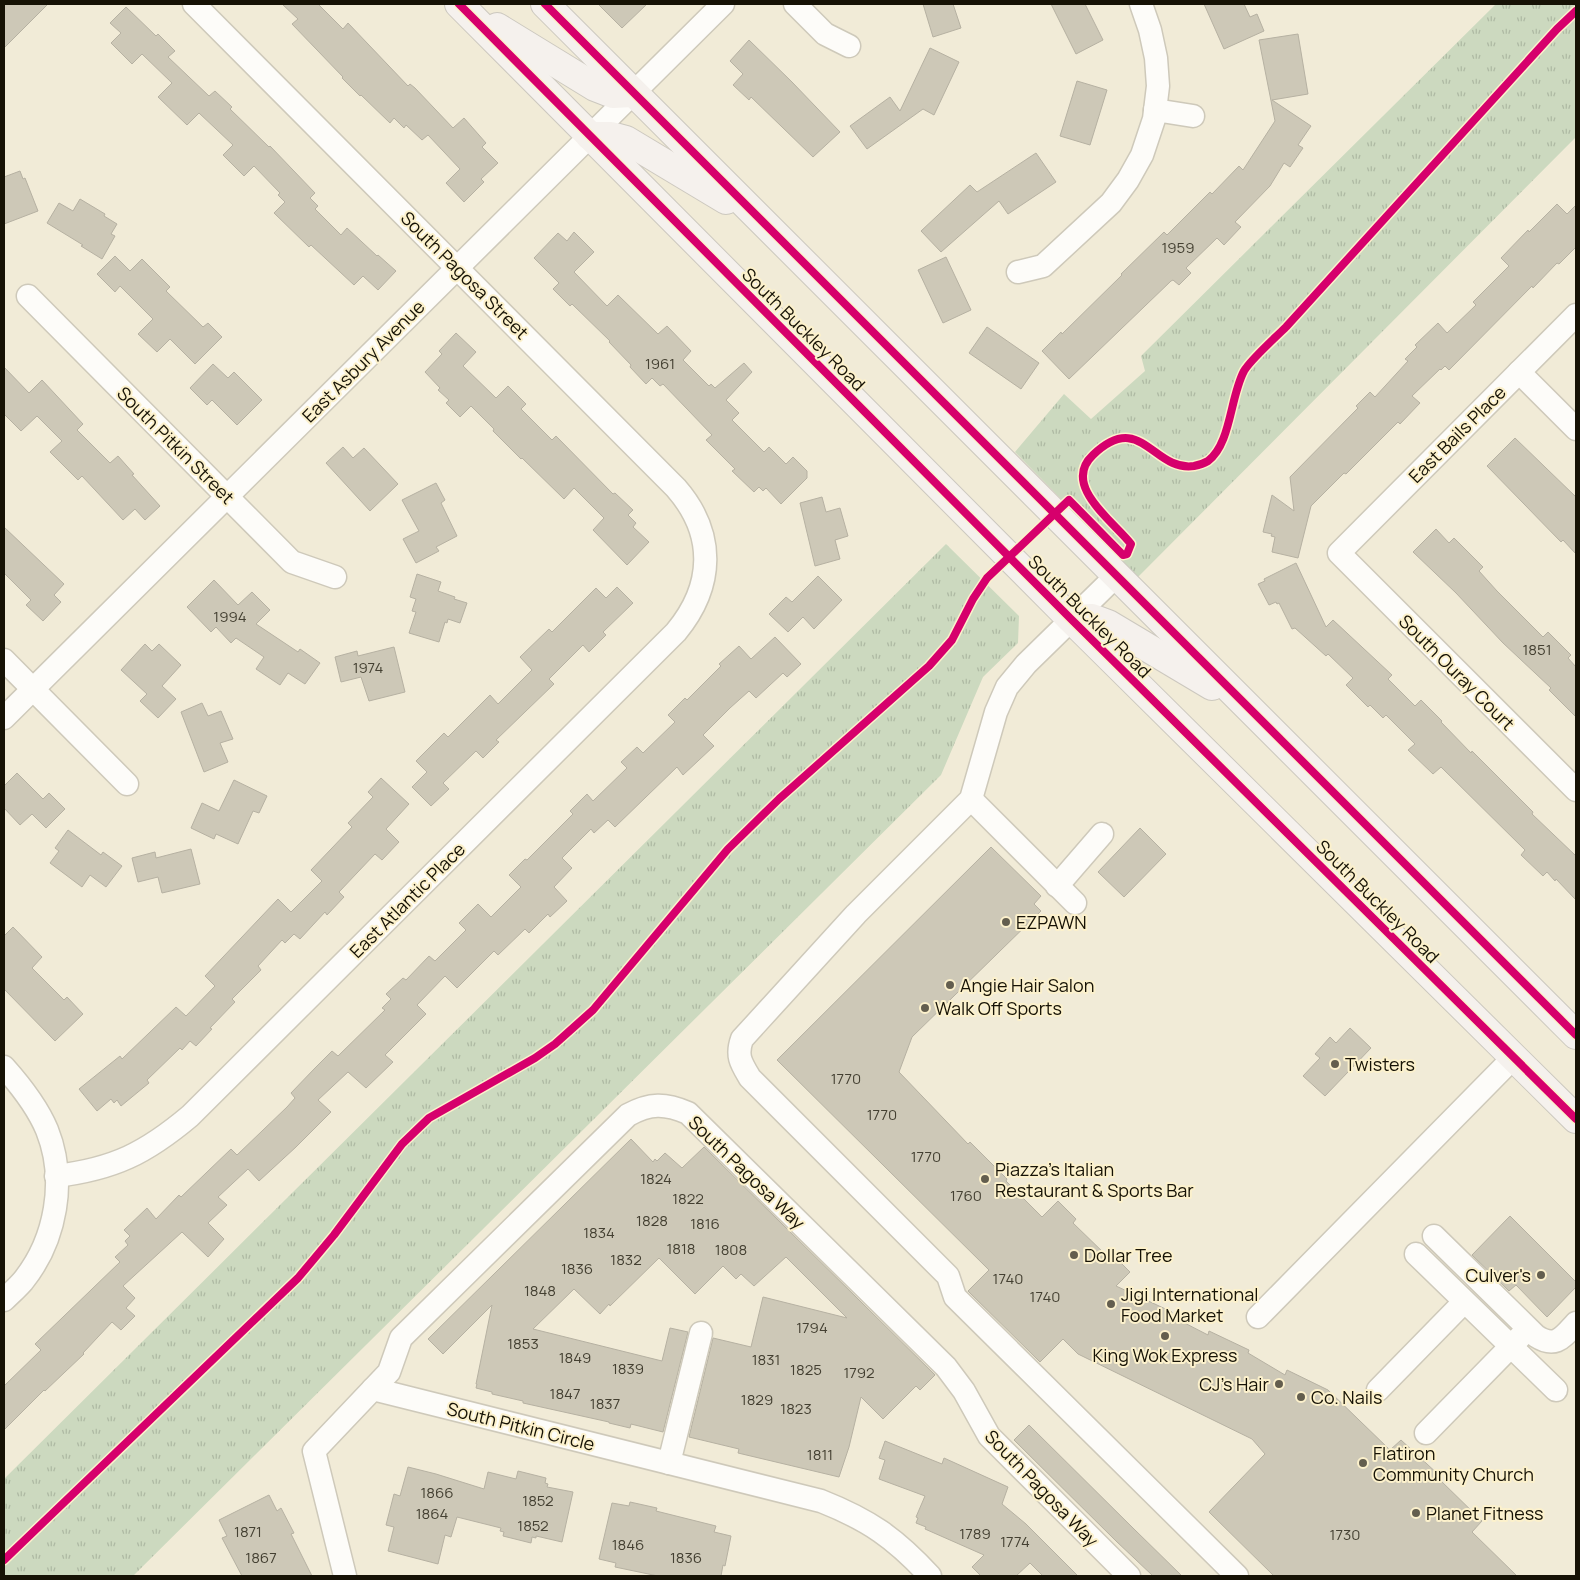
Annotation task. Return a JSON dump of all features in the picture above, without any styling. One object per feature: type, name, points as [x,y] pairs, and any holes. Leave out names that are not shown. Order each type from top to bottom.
[{"type":"main road","points":[[459,4],[595,87],[613,94],[634,93]]},
{"type":"main road","name":"South Buckley Road","points":[[459,4],[1072,619],[1576,1118]]},
{"type":"main road","points":[[544,4],[1576,1035]]},
{"type":"main road","points":[[590,136],[611,136],[633,144],[760,220]]},
{"type":"main road","points":[[1072,619],[1092,618],[1116,628],[1249,709]]},
{"type":"street","name":"South Pagosa Street","points":[[194,4],[687,500],[697,518],[705,544],[706,564]]},
{"type":"street","name":"East Asbury Avenue","points":[[4,718],[723,4]]},
{"type":"street","points":[[795,4],[825,34],[849,46]]},
{"type":"street","points":[[1018,272],[1043,266],[1111,203],[1128,180],[1142,155],[1155,110],[1158,86],[1156,58],[1150,30],[1141,4]]},
{"type":"street","points":[[1155,110],[1193,116]]},
{"type":"street","name":"South Pitkin Street","points":[[28,296],[292,562],[335,577]]},
{"type":"street","name":"East Bails Place","points":[[1339,553],[1576,315]]},
{"type":"street","points":[[1519,372],[1576,429]]},
{"type":"street","name":"South Ouray Court","points":[[1339,553],[1576,790]]},
{"type":"street","name":"East Atlantic Place","points":[[56,1176],[76,1174],[108,1166],[138,1154],[165,1137],[190,1116],[676,632],[694,606],[702,586],[706,564]]},
{"type":"street","points":[[1116,576],[1026,664],[1007,688],[996,712],[970,798],[856,914],[742,1039],[738,1050],[741,1063],[750,1078],[948,1276],[955,1297],[1237,1576]]},
{"type":"street","points":[[4,660],[127,784]]},
{"type":"street","points":[[970,798],[1075,903]]},
{"type":"street","points":[[1057,886],[1102,834]]},
{"type":"street","points":[[1258,1317],[1514,1057]]},
{"type":"street","points":[[4,1067],[32,1102],[47,1130],[55,1161],[56,1176],[56,1201],[52,1225],[40,1254],[22,1282],[4,1300]]},
{"type":"street","name":"South Pagosa Way","points":[[345,1576],[314,1451],[389,1372],[400,1338],[628,1116],[641,1108],[657,1105],[674,1107],[688,1113],[946,1367],[964,1391],[989,1436],[1129,1576]]},
{"type":"street","points":[[1434,1236],[1545,1342],[1553,1342],[1562,1338],[1576,1323]]},
{"type":"street","points":[[1416,1254],[1556,1390]]},
{"type":"street","points":[[1378,1390],[1464,1302]]},
{"type":"street","points":[[1426,1433],[1529,1328]]},
{"type":"street","points":[[669,1463],[701,1333]]},
{"type":"street","name":"South Pitkin Circle","points":[[373,1389],[821,1500],[850,1512],[880,1530],[908,1553],[930,1576]]},
{"type":"green space","points":[[1496,4],[1576,4],[1576,137],[1138,577],[1015,452],[1064,394],[1091,419],[1145,371],[1141,356]]},
{"type":"green space","points":[[946,544],[1019,616],[1018,643],[983,677],[941,775],[133,1576],[4,1576],[4,1479]]},
{"type":"building","points":[[4,4],[48,4],[4,48]]},
{"type":"building","points":[[282,4],[318,4],[343,29],[348,23],[408,86],[410,84],[415,88],[453,128],[464,118],[486,143],[482,147],[498,163],[481,179],[484,182],[464,202],[446,183],[460,169],[428,135],[422,140],[406,125],[404,128],[394,118],[390,123],[360,96],[292,24],[298,19]]},
{"type":"building","points":[[598,4],[647,4],[622,28]]},
{"type":"building","points":[[923,4],[953,4],[961,28],[933,37]]},
{"type":"building","points":[[1051,4],[1085,4],[1103,40],[1076,54]]},
{"type":"building","points":[[1204,4],[1244,4],[1250,17],[1257,14],[1264,31],[1224,49]]},
{"type":"building","points":[[126,7],[156,36],[158,34],[175,51],[168,57],[209,96],[215,91],[232,107],[230,109],[270,146],[315,193],[310,198],[318,206],[315,209],[341,235],[347,228],[396,271],[378,290],[363,276],[354,285],[311,245],[309,247],[274,213],[285,202],[278,195],[280,193],[254,166],[244,176],[223,155],[233,145],[199,113],[187,125],[158,97],[172,83],[142,54],[132,64],[111,43],[121,33],[110,23]]},
{"type":"building","points":[[1298,34],[1308,94],[1272,100],[1311,126],[1298,145],[1303,148],[1290,167],[1284,163],[1270,186],[1235,222],[1241,227],[1224,245],[1217,238],[1186,268],[1191,273],[1179,285],[1173,280],[1171,281],[1069,379],[1042,351],[1061,332],[1062,334],[1164,232],[1167,235],[1210,192],[1212,194],[1239,166],[1243,170],[1275,121],[1259,40]]},
{"type":"building","points":[[749,40],[840,132],[813,157],[751,97],[749,100],[733,85],[743,74],[730,61]]},
{"type":"building","points":[[930,48],[959,62],[934,115],[923,109],[867,149],[850,126],[890,97],[900,111]]},
{"type":"building","points":[[1077,81],[1107,90],[1090,145],[1060,136]]},
{"type":"building","points":[[1036,153],[1056,182],[1008,214],[999,201],[941,252],[921,231],[970,185],[977,192]]},
{"type":"building","points":[[20,171],[23,179],[25,178],[38,211],[4,224],[4,177]]},
{"type":"building","points":[[80,199],[105,214],[104,216],[117,224],[111,234],[115,236],[102,259],[47,223],[59,203],[73,211]]},
{"type":"building","points":[[1557,204],[1567,214],[1576,205],[1576,247],[1559,264],[1557,263],[1533,288],[1532,286],[1449,370],[1445,366],[1440,369],[1412,396],[1420,403],[1400,424],[1398,422],[1311,506],[1298,558],[1272,552],[1275,537],[1271,536],[1272,534],[1263,532],[1272,495],[1294,511],[1290,477],[1358,408],[1356,406],[1370,392],[1375,397],[1408,361],[1405,359],[1417,347],[1415,345],[1438,323],[1447,333],[1476,305],[1473,302],[1509,266],[1501,258]]},
{"type":"building","points":[[574,232],[594,252],[574,272],[607,306],[618,295],[658,334],[667,326],[691,351],[683,360],[709,386],[711,384],[715,388],[744,363],[752,372],[726,400],[739,413],[732,420],[764,452],[769,447],[786,464],[793,457],[807,471],[807,478],[781,504],[766,488],[763,491],[759,487],[754,492],[732,471],[735,469],[706,440],[712,435],[663,384],[660,386],[652,378],[646,384],[610,341],[572,304],[570,306],[553,289],[559,283],[534,258],[558,233],[567,241]]},
{"type":"building","points":[[115,256],[130,271],[142,259],[170,287],[166,291],[203,327],[208,323],[222,337],[195,364],[170,339],[157,352],[138,334],[153,319],[120,286],[115,292],[97,274]]},
{"type":"building","points":[[946,257],[971,310],[943,323],[918,270]]},
{"type":"building","points":[[987,327],[1039,363],[1021,389],[969,353]]},
{"type":"building","points":[[456,333],[476,352],[463,366],[496,398],[508,386],[526,404],[521,409],[552,440],[556,436],[613,494],[615,493],[633,510],[628,515],[636,523],[633,527],[649,542],[627,565],[593,530],[604,518],[574,488],[564,499],[493,431],[494,429],[471,406],[460,417],[446,403],[449,400],[438,390],[440,388],[425,372],[442,354],[439,351]]},
{"type":"building","points":[[213,364],[228,378],[234,372],[262,400],[237,425],[212,400],[207,405],[190,388]]},
{"type":"building","points":[[4,367],[29,393],[42,380],[83,424],[77,430],[110,463],[118,456],[134,474],[132,475],[160,506],[145,520],[135,509],[123,520],[82,476],[78,480],[50,452],[62,441],[37,416],[21,431],[4,414]]},
{"type":"building","points":[[1515,438],[1576,497],[1576,554],[1563,540],[1561,542],[1487,466]]},
{"type":"building","points":[[343,447],[353,458],[364,448],[398,484],[370,511],[326,463]]},
{"type":"building","points":[[436,483],[445,500],[441,503],[457,536],[436,547],[439,551],[416,563],[403,539],[419,531],[402,500]]},
{"type":"building","points":[[822,497],[826,512],[840,508],[848,536],[835,540],[840,559],[815,566],[800,503]]},
{"type":"building","points":[[4,527],[64,584],[54,595],[61,602],[43,621],[26,605],[31,600],[4,573]]},
{"type":"building","points":[[1436,529],[1449,543],[1454,538],[1483,567],[1479,571],[1543,637],[1548,632],[1571,655],[1568,658],[1576,667],[1576,717],[1549,690],[1551,688],[1503,643],[1456,593],[1413,552]]},
{"type":"building","points":[[1296,563],[1326,627],[1333,620],[1392,675],[1388,679],[1415,706],[1421,700],[1471,753],[1472,751],[1533,812],[1532,814],[1576,856],[1576,900],[1556,879],[1555,881],[1547,872],[1543,876],[1521,855],[1525,850],[1441,767],[1433,774],[1408,750],[1415,744],[1386,715],[1383,718],[1370,705],[1368,707],[1346,685],[1353,678],[1328,654],[1326,656],[1295,628],[1292,629],[1279,603],[1277,604],[1276,602],[1269,605],[1258,584]]},
{"type":"building","points":[[417,574],[441,582],[438,591],[467,603],[460,623],[448,619],[447,623],[445,622],[439,642],[409,633],[416,612],[412,611],[416,599],[410,597]]},
{"type":"building","points":[[818,576],[842,600],[814,629],[803,617],[788,632],[769,614],[786,597],[792,602]]},
{"type":"building","points":[[214,580],[238,605],[252,592],[270,610],[256,624],[298,652],[300,649],[320,663],[305,684],[288,673],[280,685],[256,669],[264,657],[236,638],[231,643],[216,627],[211,632],[187,607]]},
{"type":"building","points":[[617,587],[633,603],[603,632],[606,635],[589,652],[583,645],[549,679],[554,684],[496,740],[499,742],[483,758],[476,751],[443,783],[449,789],[431,806],[412,787],[427,772],[416,761],[444,733],[448,737],[490,695],[498,704],[532,670],[520,657],[549,629],[552,632],[596,588],[606,598]]},
{"type":"building","points":[[775,637],[801,664],[787,677],[783,673],[756,698],[749,691],[730,708],[703,735],[714,746],[683,775],[677,767],[615,827],[608,820],[594,833],[591,829],[562,858],[572,868],[554,887],[567,901],[550,917],[548,914],[529,933],[525,929],[498,955],[494,951],[457,988],[445,976],[417,1005],[426,1014],[385,1055],[393,1062],[366,1088],[348,1072],[318,1100],[331,1112],[296,1147],[259,1181],[248,1169],[218,1197],[227,1205],[208,1223],[224,1239],[208,1257],[182,1232],[123,1286],[135,1298],[126,1308],[135,1316],[121,1330],[112,1322],[84,1354],[4,1430],[4,1386],[41,1350],[35,1344],[120,1262],[115,1257],[128,1245],[125,1241],[130,1236],[124,1230],[147,1208],[156,1219],[179,1195],[181,1197],[231,1149],[237,1155],[287,1107],[295,1098],[291,1093],[332,1051],[338,1056],[385,1010],[382,1008],[391,999],[386,994],[403,978],[406,980],[429,956],[435,961],[466,930],[459,923],[478,904],[491,917],[521,887],[509,875],[525,859],[527,860],[573,814],[570,811],[587,794],[593,801],[627,768],[621,762],[637,747],[643,753],[675,722],[668,715],[685,698],[687,700],[721,666],[719,664],[739,646],[751,659]]},
{"type":"building","points":[[145,644],[152,651],[159,644],[181,665],[162,686],[176,699],[158,718],[140,701],[147,694],[121,670]]},
{"type":"building","points":[[394,647],[405,692],[369,701],[361,677],[341,682],[335,657],[357,651],[358,656]]},
{"type":"building","points":[[202,703],[208,716],[221,711],[233,739],[220,743],[228,762],[204,772],[181,712]]},
{"type":"building","points":[[17,773],[43,799],[49,793],[65,809],[46,828],[32,814],[20,825],[4,808],[4,786]]},
{"type":"building","points":[[381,778],[409,804],[386,829],[399,842],[382,860],[375,854],[339,892],[344,897],[327,915],[325,912],[300,939],[294,934],[285,943],[282,940],[258,966],[261,970],[232,999],[235,1002],[196,1046],[190,1041],[182,1050],[180,1048],[147,1080],[149,1083],[121,1106],[117,1100],[114,1103],[111,1099],[97,1111],[79,1089],[120,1056],[122,1059],[176,1007],[186,1016],[215,986],[205,976],[278,899],[291,912],[322,881],[311,870],[352,827],[348,823],[373,797],[368,792]]},
{"type":"building","points":[[234,780],[267,796],[259,813],[253,811],[238,844],[216,834],[214,839],[191,828],[202,803],[219,811]]},
{"type":"building","points":[[1140,828],[1166,854],[1124,897],[1098,872]]},
{"type":"building","points":[[68,830],[101,855],[103,852],[122,866],[106,887],[90,875],[82,887],[50,863],[59,851],[55,848]]},
{"type":"building","points":[[991,847],[1041,896],[1034,904],[1041,911],[912,1037],[899,1072],[968,1144],[970,1142],[1007,1179],[1006,1181],[1042,1217],[1058,1201],[1076,1219],[1073,1223],[1107,1256],[1110,1252],[1130,1272],[1116,1286],[1172,1312],[1171,1316],[1208,1335],[1209,1331],[1249,1350],[1248,1353],[1285,1375],[1287,1370],[1328,1390],[1390,1450],[1401,1440],[1440,1476],[1438,1478],[1482,1521],[1472,1532],[1517,1576],[1274,1576],[1209,1512],[1265,1454],[1252,1439],[1078,1354],[1063,1339],[1040,1362],[968,1291],[989,1270],[777,1060]]},
{"type":"building","points":[[191,849],[200,884],[162,893],[158,877],[138,882],[132,858],[155,852],[156,858]]},
{"type":"building","points":[[13,927],[42,957],[32,968],[64,1000],[67,997],[83,1014],[55,1041],[4,989],[4,936]]},
{"type":"building","points":[[1350,1028],[1371,1048],[1325,1096],[1303,1076],[1320,1058],[1315,1054],[1330,1037],[1336,1043]]},
{"type":"building","points":[[631,1139],[653,1162],[655,1159],[657,1161],[665,1153],[682,1168],[704,1147],[935,1375],[920,1390],[916,1386],[883,1419],[861,1397],[849,1447],[839,1477],[738,1453],[739,1449],[689,1437],[713,1338],[751,1347],[763,1297],[847,1318],[786,1257],[754,1286],[741,1274],[736,1279],[723,1266],[695,1294],[659,1258],[600,1314],[574,1289],[533,1329],[662,1361],[670,1328],[688,1332],[663,1432],[631,1424],[630,1428],[523,1403],[523,1401],[492,1394],[492,1392],[476,1388],[492,1305],[443,1354],[428,1339]]},
{"type":"building","points":[[1510,1216],[1576,1282],[1576,1287],[1547,1317],[1516,1285],[1509,1291],[1472,1255]]},
{"type":"building","points":[[1029,1425],[1182,1576],[1153,1576],[1116,1541],[1014,1440]]},
{"type":"building","points":[[885,1441],[942,1464],[944,1458],[1008,1487],[1002,1504],[1026,1524],[1078,1576],[1043,1576],[1030,1563],[1016,1576],[981,1576],[972,1567],[984,1555],[925,1529],[926,1527],[916,1523],[918,1518],[916,1517],[925,1496],[879,1479],[885,1460],[879,1458]]},
{"type":"building","points":[[408,1467],[484,1489],[488,1472],[516,1479],[518,1471],[546,1478],[545,1483],[548,1484],[547,1487],[573,1492],[562,1542],[536,1536],[536,1538],[532,1537],[531,1543],[503,1536],[504,1532],[500,1531],[501,1528],[457,1517],[451,1537],[445,1535],[438,1564],[388,1551],[394,1527],[386,1525],[394,1494],[400,1496]]},
{"type":"building","points":[[269,1495],[277,1511],[281,1508],[294,1533],[291,1534],[312,1576],[242,1576],[222,1538],[227,1536],[219,1520]]},
{"type":"building","points":[[630,1502],[657,1508],[656,1511],[716,1526],[714,1532],[731,1536],[721,1576],[658,1576],[615,1567],[616,1563],[599,1559],[612,1503],[629,1506]]},
{"type":"cycle path","points":[[459,4],[1071,619],[1576,1119]]},
{"type":"cycle path","points":[[545,4],[1576,1035]]},
{"type":"cycle path","points":[[4,1560],[298,1278],[334,1235],[402,1144],[429,1118],[535,1058],[555,1044],[593,1010],[728,849],[779,799],[929,666],[952,640],[973,599],[987,578],[1069,500],[1123,555],[1127,554],[1131,544],[1103,514],[1086,490],[1083,478],[1085,466],[1093,455],[1109,443],[1123,438],[1135,440],[1180,465],[1194,466],[1208,461],[1216,453],[1226,432],[1239,382],[1247,366],[1286,327],[1557,29],[1576,11]]},
{"type":"place","name":"EZPAWN","points":[[1006,922]]},
{"type":"place","name":"Angie Hair Salon","points":[[950,985]]},
{"type":"place","name":"Walk Off Sports","points":[[925,1008]]},
{"type":"place","name":"Twisters","points":[[1335,1064]]},
{"type":"place","name":"Piazza's Italian Restaurant & Sports Bar","points":[[985,1179]]},
{"type":"place","name":"Dollar Tree","points":[[1074,1255]]},
{"type":"place","name":"Culver's","points":[[1541,1275]]},
{"type":"place","name":"Jigi International Food Market","points":[[1111,1304]]},
{"type":"place","name":"King Wok Express","points":[[1165,1336]]},
{"type":"place","name":"CJ's Hair","points":[[1279,1384]]},
{"type":"place","name":"Co. Nails","points":[[1301,1397]]},
{"type":"place","name":"Flatiron Community Church","points":[[1363,1463]]},
{"type":"place","name":"Planet Fitness","points":[[1416,1513]]}]
